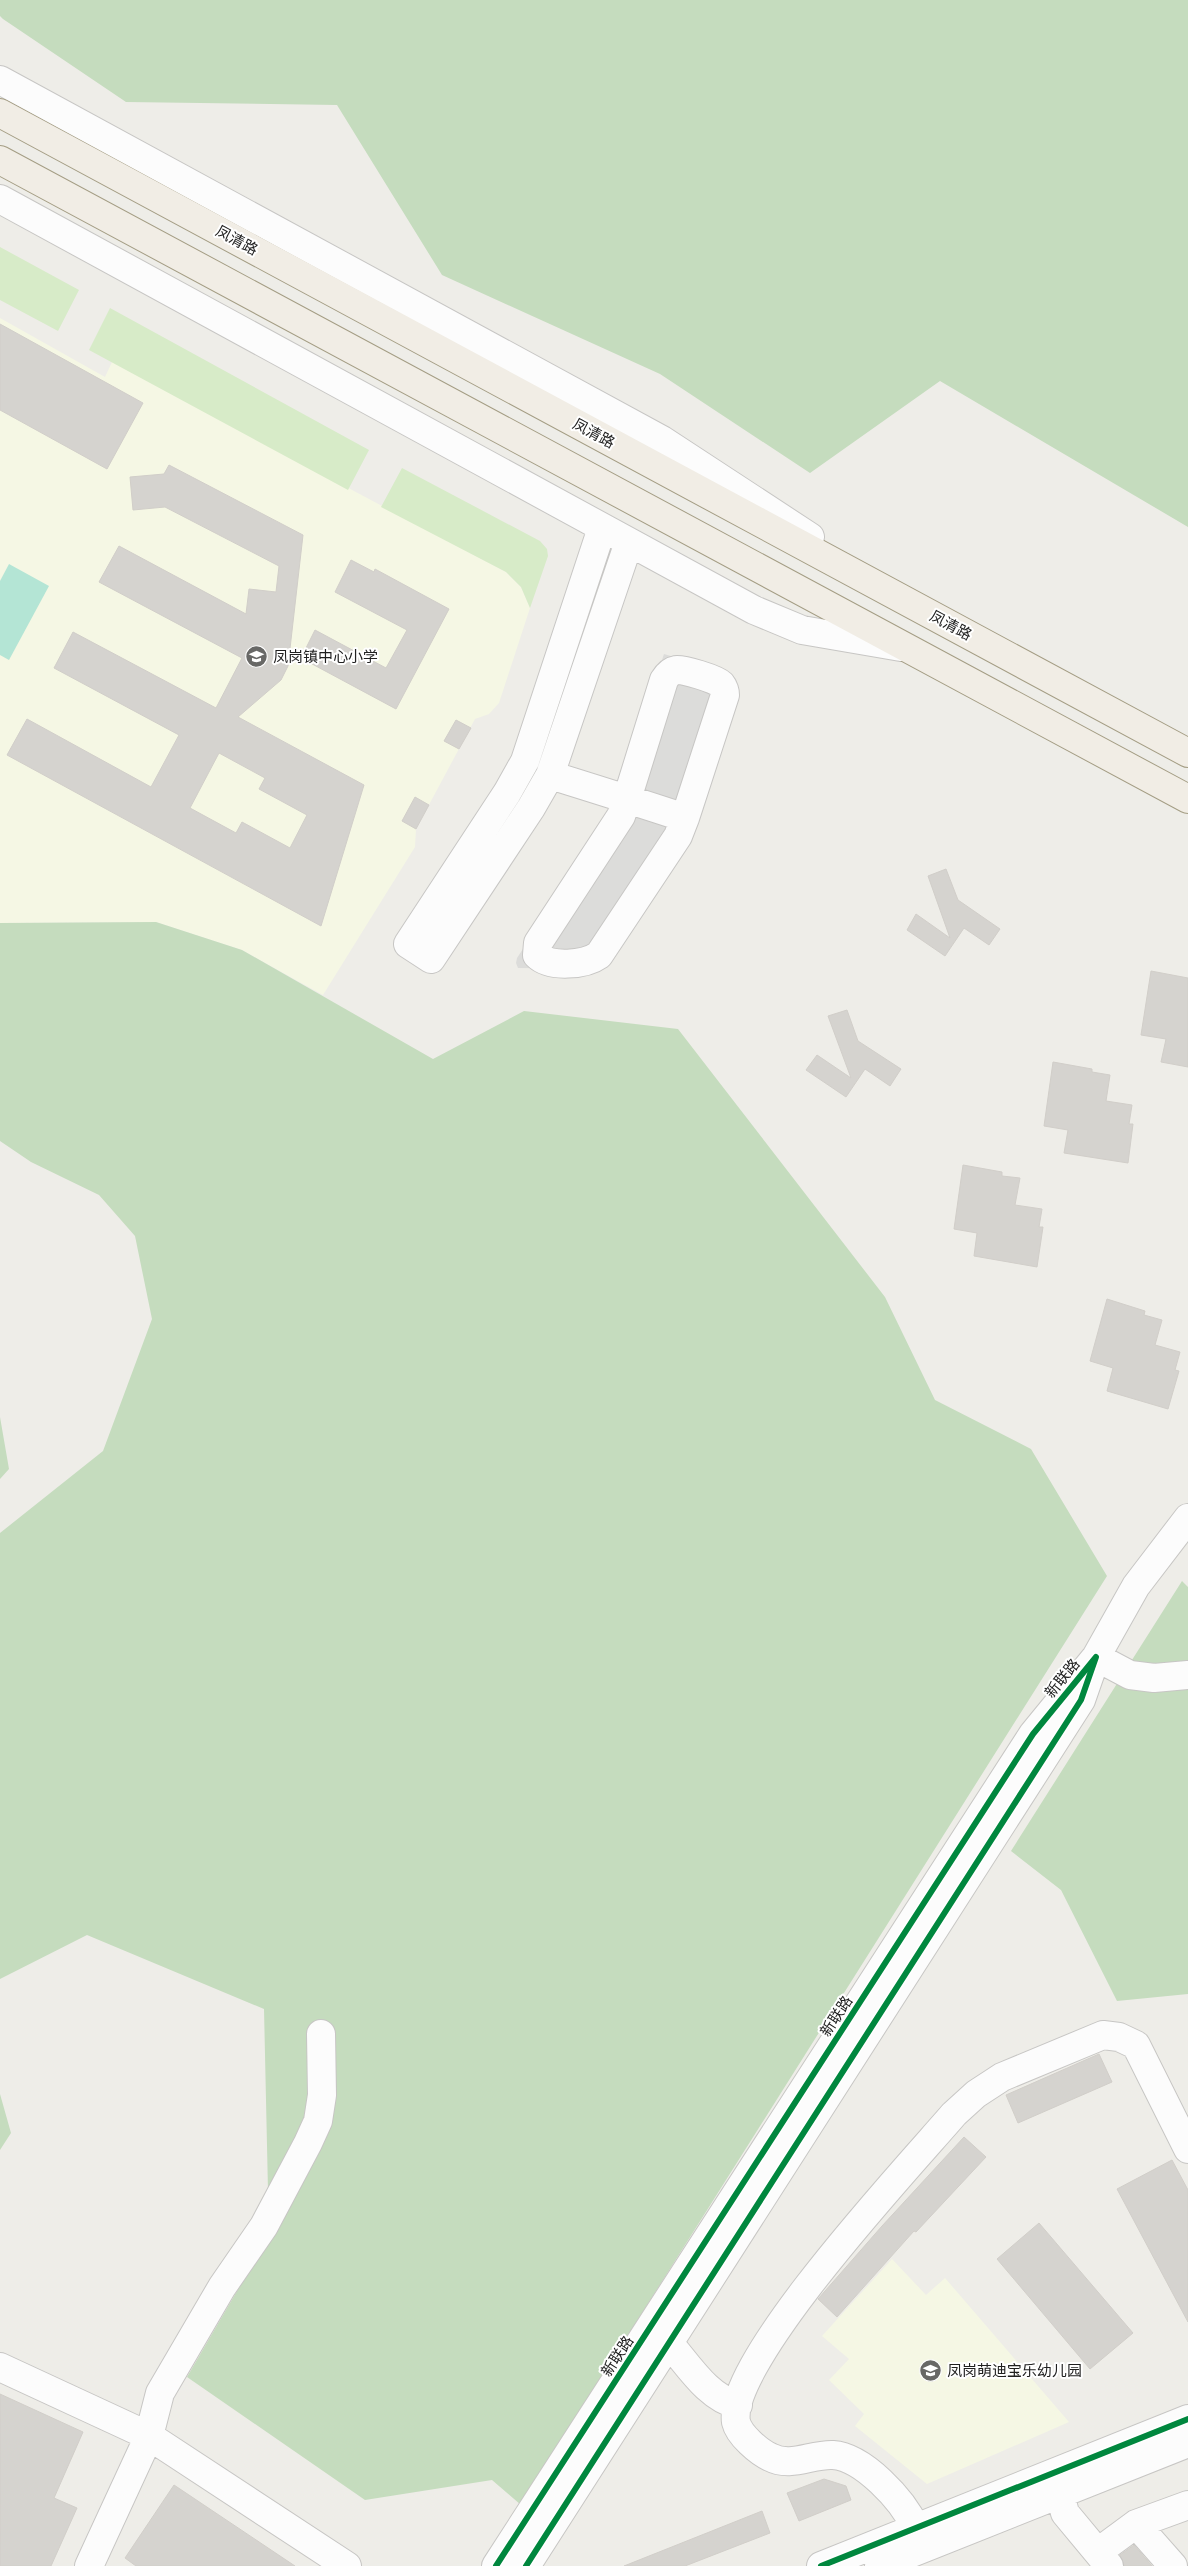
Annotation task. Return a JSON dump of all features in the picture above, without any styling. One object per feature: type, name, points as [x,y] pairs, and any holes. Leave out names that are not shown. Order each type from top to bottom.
[{"type":"main road","name":"凤清路","points":[[0,112],[1188,752]]},
{"type":"main road","points":[[0,160],[1188,799]]},
{"type":"street","points":[[0,80],[662,440],[905,600]]},
{"type":"street","points":[[0,199],[778,622],[802,630],[906,648]]},
{"type":"street","points":[[602,528],[525,761],[507,793],[408,944],[432,959],[532,808],[550,775],[629,542]]},
{"type":"street","points":[[681,670],[715,680],[723,686],[725,695],[685,818],[678,836],[599,955],[585,962],[548,962],[542,960],[537,955],[538,942],[621,816],[666,675],[670,672],[681,670]]},
{"type":"street","points":[[550,775],[685,818]]},
{"type":"street","name":"新联路","points":[[496,2566],[1033,1734],[1096,1657],[1136,1586],[1188,1518]]},
{"type":"street","points":[[1096,1657],[1130,1674],[1154,1678],[1188,1676]]},
{"type":"street","name":"新联路","points":[[526,2566],[1081,1700],[1096,1657]]},
{"type":"street","points":[[89,2566],[149,2436],[160,2393],[222,2287],[264,2226],[318,2121],[323,2085],[321,2034]]},
{"type":"street","points":[[915,2527],[908,2511],[884,2485],[850,2458],[832,2455],[790,2462],[770,2457],[743,2434],[736,2422],[738,2405],[746,2383],[766,2344],[806,2286],[954,2114],[976,2094],[1002,2077],[1102,2035],[1119,2037],[1136,2045],[1188,2149]]},
{"type":"street","points":[[669,2342],[714,2394],[726,2402],[738,2405]]},
{"type":"street","points":[[0,2367],[149,2436],[347,2566]]},
{"type":"street","points":[[821,2566],[1188,2419]]},
{"type":"street","points":[[883,2565],[1188,2443]]},
{"type":"street","points":[[1060,2494],[1065,2513],[1103,2559],[1136,2524],[1188,2505]]},
{"type":"street","points":[[1136,2524],[1173,2566]]},
{"type":"shaded area","name":"凤岗镇中心小学","points":[[0,318],[105,377],[112,362],[506,572],[521,587],[530,608],[499,703],[489,714],[475,719],[416,829],[415,847],[323,995],[242,950],[156,922],[0,923]]},
{"type":"shaded area","points":[[664,654],[731,674],[736,679],[737,687],[598,969],[518,968],[517,958],[609,818]]},
{"type":"shaded area","name":"凤岗萌迪宝乐幼儿园","points":[[892,2259],[926,2295],[945,2278],[1069,2422],[927,2484],[855,2426],[864,2414],[829,2380],[849,2359],[822,2336]]},
{"type":"green space","points":[[0,0],[1188,0],[1188,527],[940,381],[810,473],[660,374],[442,275],[337,105],[126,102],[3,19],[0,16]]},
{"type":"green space","points":[[0,247],[79,290],[58,331],[0,300]]},
{"type":"green space","points":[[110,308],[369,450],[348,490],[89,350]]},
{"type":"green space","points":[[402,468],[540,541],[547,549],[548,556],[530,608],[521,587],[506,572],[381,507]]},
{"type":"green space","points":[[9,564],[49,586],[9,660],[0,655],[0,581]]},
{"type":"green space","points":[[156,922],[242,950],[433,1059],[524,1011],[678,1029],[885,1297],[935,1400],[1031,1449],[1107,1576],[521,2505],[492,2480],[365,2500],[187,2377],[269,2236],[264,2009],[87,1935],[0,1979],[0,1533],[103,1451],[152,1319],[135,1236],[99,1195],[31,1162],[0,1141],[0,923]]},
{"type":"green space","points":[[0,1417],[9,1469],[0,1479]]},
{"type":"green space","points":[[1182,1581],[1188,1587],[1188,1994],[1117,2001],[1061,1890],[1011,1851]]},
{"type":"green space","points":[[0,2094],[11,2133],[0,2150]]},
{"type":"building","points":[[0,324],[143,403],[107,469],[0,410]]},
{"type":"building","points":[[169,465],[303,535],[288,666],[281,680],[238,717],[364,785],[321,926],[7,755],[27,719],[151,787],[179,735],[54,668],[73,632],[216,708],[242,658],[99,582],[119,546],[246,614],[249,589],[276,592],[279,566],[165,507],[133,510],[130,477],[164,474]],"holes":[[[219,753],[265,778],[259,789],[307,815],[290,848],[242,822],[236,833],[190,808]]]},
{"type":"building","points":[[351,560],[374,572],[375,569],[449,609],[396,709],[301,658],[315,630],[386,668],[407,630],[335,592]]},
{"type":"building","points":[[456,720],[471,728],[459,749],[444,741]]},
{"type":"building","points":[[415,797],[429,805],[416,829],[402,821]]},
{"type":"building","points":[[946,869],[958,900],[1000,929],[989,945],[964,928],[945,956],[907,930],[916,914],[950,938],[928,876]]},
{"type":"building","points":[[1151,971],[1188,978],[1188,1067],[1161,1062],[1166,1039],[1141,1035]]},
{"type":"building","points":[[847,1010],[858,1041],[901,1069],[890,1086],[865,1069],[846,1097],[806,1070],[817,1055],[851,1078],[828,1016]]},
{"type":"building","points":[[1053,1062],[1092,1069],[1092,1072],[1110,1075],[1106,1101],[1132,1105],[1129,1124],[1133,1124],[1128,1163],[1064,1153],[1068,1130],[1044,1126]]},
{"type":"building","points":[[963,1165],[1002,1172],[1002,1176],[1020,1178],[1015,1205],[1042,1209],[1039,1227],[1043,1227],[1037,1267],[974,1256],[977,1233],[954,1229]]},
{"type":"building","points":[[1107,1299],[1145,1311],[1144,1315],[1162,1320],[1155,1345],[1180,1352],[1175,1370],[1179,1371],[1168,1409],[1107,1391],[1113,1368],[1090,1361]]},
{"type":"building","points":[[1099,2054],[1112,2082],[1018,2123],[1006,2095]]},
{"type":"building","points":[[964,2137],[986,2157],[916,2232],[914,2231],[837,2317],[818,2299]]},
{"type":"building","points":[[1172,2160],[1188,2190],[1188,2322],[1117,2189]]},
{"type":"building","points":[[1039,2223],[1133,2333],[1090,2369],[997,2259]]},
{"type":"building","points":[[0,2394],[83,2432],[54,2498],[77,2508],[51,2566],[0,2566]]},
{"type":"building","points":[[824,2479],[846,2486],[851,2500],[799,2521],[787,2493]]},
{"type":"building","points":[[174,2485],[295,2566],[136,2566],[125,2558]]},
{"type":"building","points":[[762,2511],[770,2533],[685,2566],[624,2566]]},
{"type":"building","points":[[1134,2545],[1152,2566],[1124,2566],[1120,2555]]},
{"type":"cycle path","points":[[496,2566],[1033,1734],[1096,1657],[1081,1700],[526,2566]]},
{"type":"cycle path","points":[[821,2566],[1188,2419]]},
{"type":"place","name":"凤岗镇中心小学","points":[[257,656]]},
{"type":"place","name":"凤岗萌迪宝乐幼儿园","points":[[931,2370]]}]
